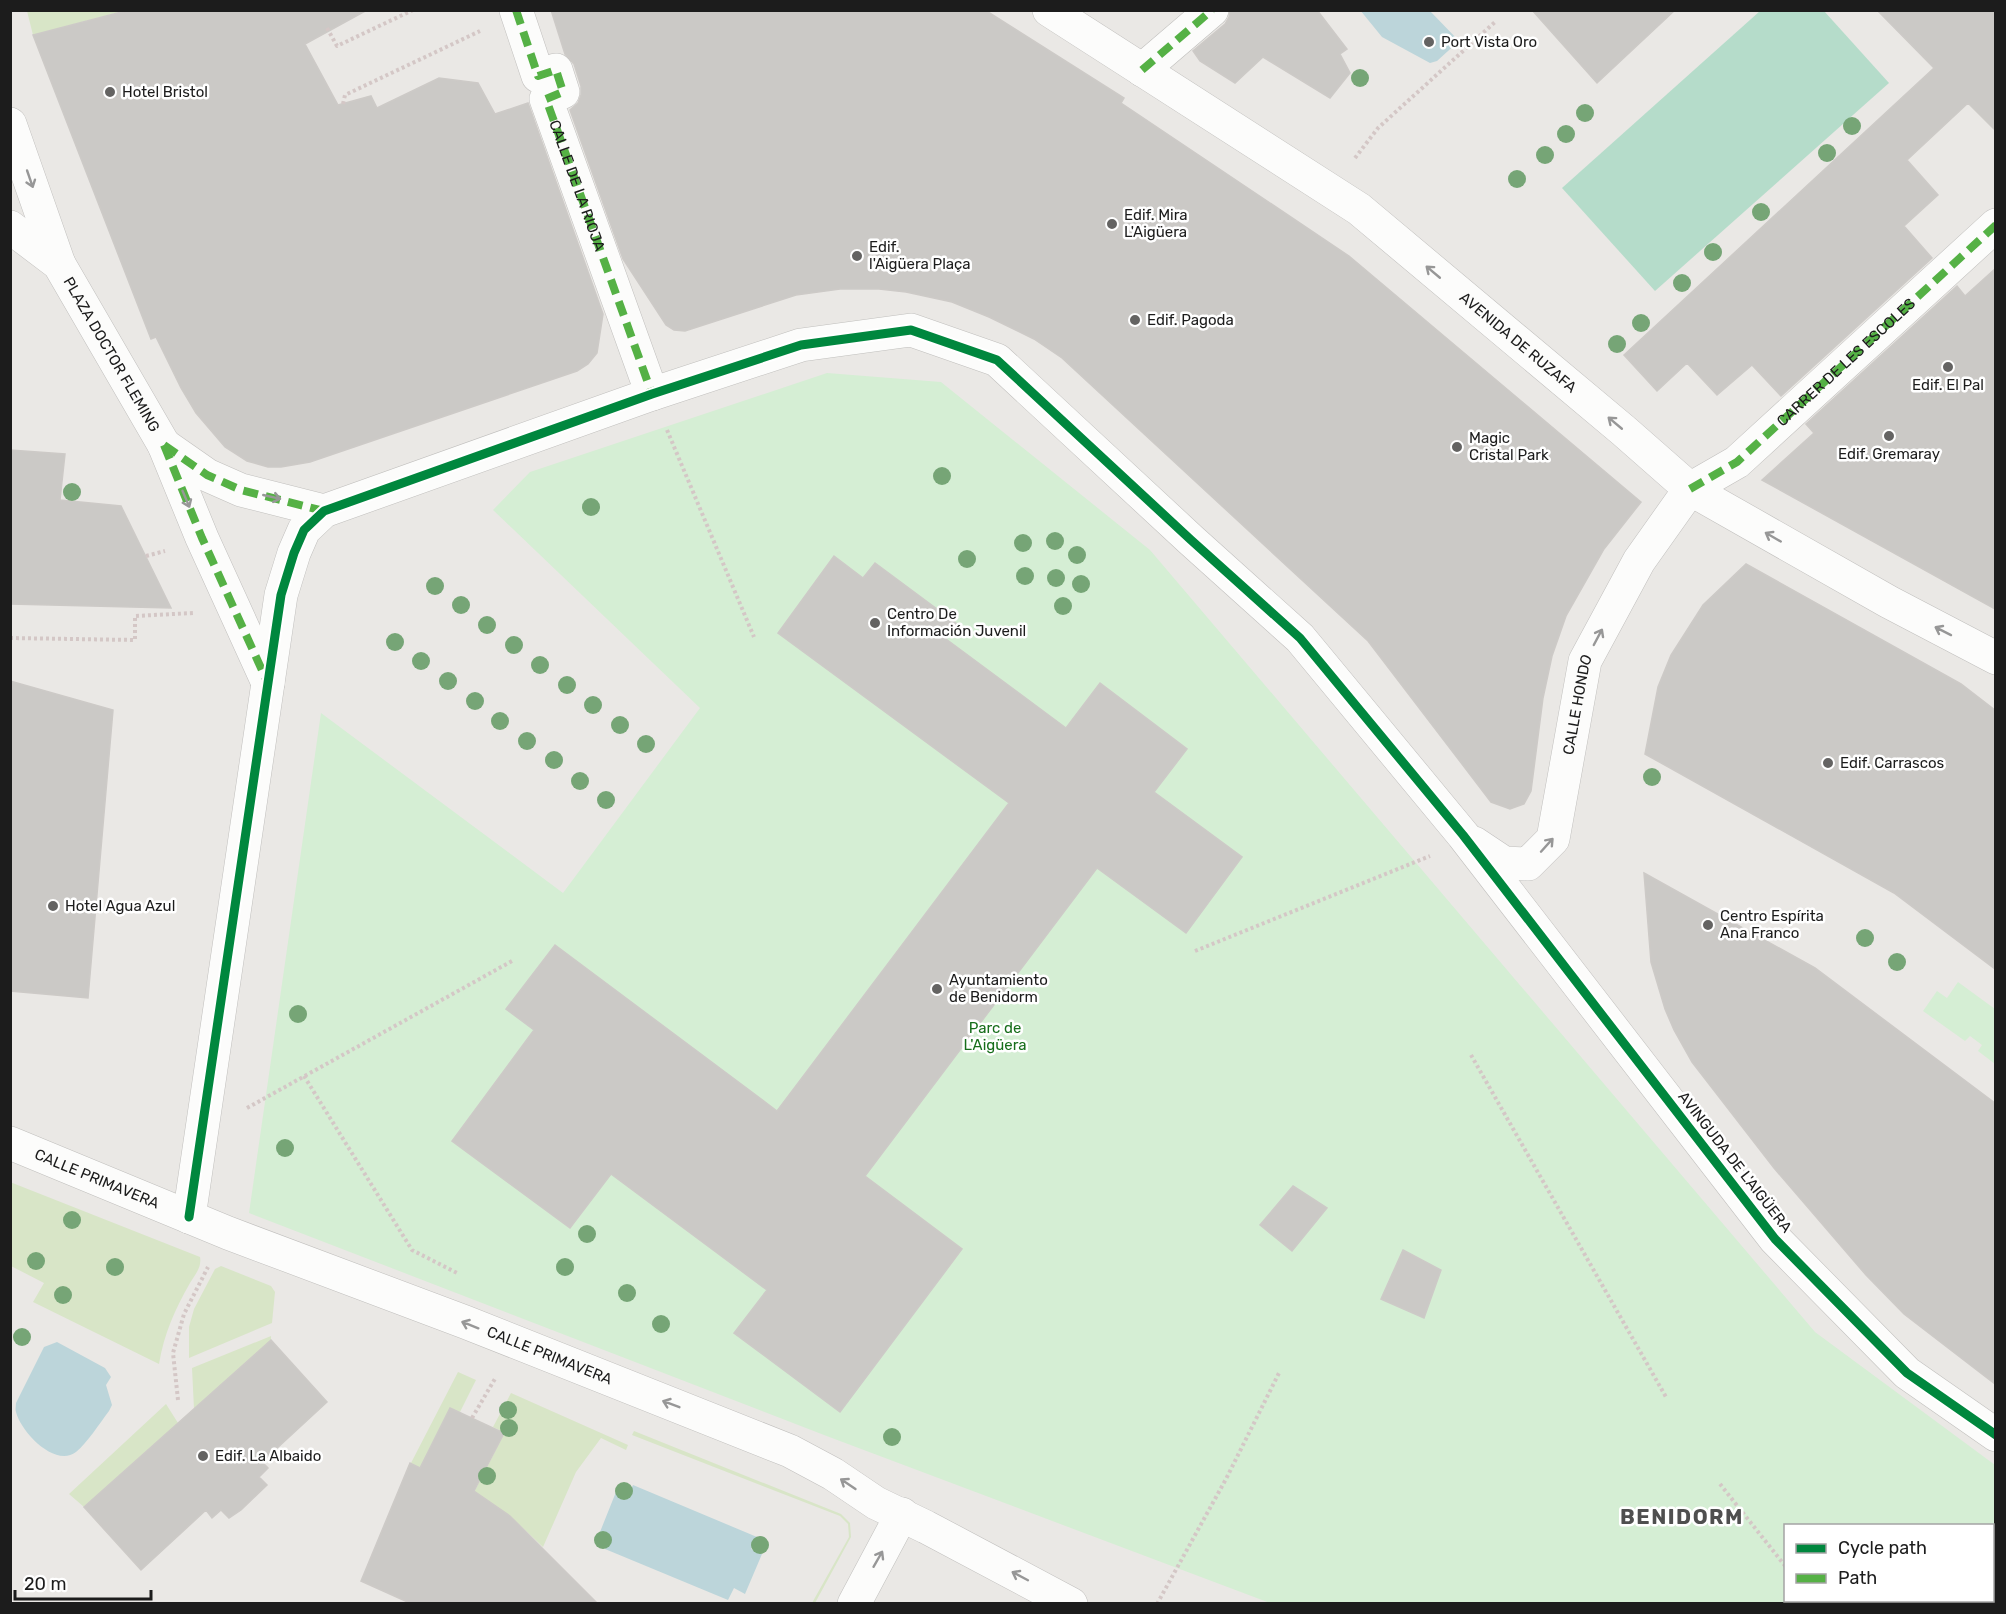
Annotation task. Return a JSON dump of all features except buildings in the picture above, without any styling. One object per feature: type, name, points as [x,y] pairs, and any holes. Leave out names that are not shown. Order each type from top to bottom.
[{"type":"street","name":"AVENIDA DE RUZAFA","points":[[1049,10],[1359,209],[1690,489],[1889,603],[1995,658]]},
{"type":"street","points":[[1142,70],[1212,10]]},
{"type":"street","name":"CALLE DE LA RIOJA","points":[[516,12],[538,76],[556,70],[563,92],[546,99],[652,394]]},
{"type":"street","name":"PLAZA DOCTOR FLEMING","points":[[10,124],[59,264],[164,445],[202,538],[268,683]]},
{"type":"street","name":"CARRER DE LES ESCOLES","points":[[1690,489],[1737,462],[1995,225]]},
{"type":"street","name":"PLAZA DOCTOR FLEMING","points":[[10,227],[59,264]]},
{"type":"street","points":[[189,1217],[281,595],[304,530],[324,511],[652,394],[801,345],[911,330],[997,360],[1300,638],[1463,835]]},
{"type":"street","points":[[164,445],[207,475],[241,490],[324,511]]},
{"type":"street","name":"CALLE HONDO","points":[[1463,835],[1504,863],[1528,864],[1553,839],[1585,661],[1639,561],[1690,489]]},
{"type":"street","name":"AVINGUDA DE L'AIGÜERA","points":[[1463,835],[1774,1239],[1907,1374],[1995,1435]]},
{"type":"street","name":"CALLE PRIMAVERA","points":[[10,1143],[228,1233],[465,1322],[790,1451],[833,1474],[876,1503],[902,1514],[1071,1604]]},
{"type":"street","points":[[854,1604],[902,1514]]},
{"type":"path","points":[[327,28],[337,46],[413,10]]},
{"type":"path","points":[[342,104],[345,95],[516,12]]},
{"type":"path","points":[[1330,192],[1378,128],[1495,22]]},
{"type":"path","points":[[652,394],[754,637]]},
{"type":"path","points":[[10,638],[135,640],[135,616],[166,615]]},
{"type":"path","points":[[1196,951],[1433,855]]},
{"type":"path","points":[[206,1113],[235,1114],[512,961]]},
{"type":"path","points":[[1471,1055],[1666,1397]]},
{"type":"path","points":[[304,1077],[412,1250],[464,1276]]},
{"type":"path","points":[[178,1400],[173,1353],[184,1314],[228,1233]]},
{"type":"path","points":[[1157,1604],[1226,1479],[1280,1371]]},
{"type":"path","points":[[1720,1484],[1784,1566]]},
{"type":"green space","points":[[127,10],[33,35],[27,11]]},
{"type":"green space","points":[[1760,11],[1824,11],[1889,83],[1655,291],[1562,188]]},
{"type":"green space","name":"Parc de L'Aigüera","points":[[827,373],[941,382],[1150,550],[1815,1332],[1995,1465],[1995,1603],[1270,1603],[824,1435],[249,1213],[321,713],[563,893],[700,708],[493,510],[530,472]]},
{"type":"green space","points":[[1958,982],[1995,1009],[1995,1064],[1978,1051],[1982,1045],[1970,1036],[1965,1041],[1923,1011],[1937,991],[1947,998]]},
{"type":"green space","points":[[10,1182],[200,1257],[198,1271],[171,1322],[159,1364],[33,1302],[44,1283],[11,1266]]},
{"type":"green space","points":[[221,1266],[271,1286],[275,1292],[272,1323],[189,1358],[189,1327],[194,1309],[215,1269]]},
{"type":"green space","points":[[271,1336],[271,1340],[194,1409],[192,1368]]},
{"type":"green space","points":[[458,1372],[476,1380],[460,1412],[447,1414],[420,1468],[411,1463]]},
{"type":"green space","points":[[511,1393],[628,1445],[626,1450],[601,1438],[576,1472],[543,1547],[510,1516],[474,1492],[501,1440],[499,1430],[493,1427]]},
{"type":"green space","points":[[166,1404],[178,1423],[84,1507],[69,1494]]},
{"type":"green space","points":[[634,1431],[841,1514],[850,1523],[851,1537],[815,1603],[812,1603],[849,1537],[848,1524],[840,1516],[632,1435]]},
{"type":"water","points":[[1360,10],[1430,11],[1459,41],[1437,61],[1430,63],[1382,37]]},
{"type":"water","points":[[57,1342],[105,1368],[111,1377],[106,1385],[112,1405],[109,1411],[85,1443],[68,1456],[49,1452],[40,1446],[19,1420],[16,1410],[16,1403],[44,1347]]},
{"type":"water","points":[[633,1485],[757,1537],[751,1549],[762,1554],[745,1594],[734,1588],[728,1600],[605,1549],[611,1537],[600,1532],[616,1492],[627,1497]]},
{"type":"marked path","points":[[516,10],[538,76],[556,70],[563,92],[546,99],[652,394]]},
{"type":"marked path","points":[[1142,70],[1212,10]]},
{"type":"marked path","points":[[1690,489],[1737,462],[1996,225]]},
{"type":"marked path","points":[[164,445],[207,475],[241,490],[324,511],[321,514]]},
{"type":"marked path","points":[[164,445],[202,538],[266,679]]},
{"type":"cycle path","points":[[189,1217],[281,595],[304,530],[324,511],[652,394],[801,345],[911,330],[997,360],[1300,638],[1463,835],[1775,1239],[1907,1373],[1996,1435]]},
{"type":"place","name":"Port Vista Oro","points":[[1429,42]]},
{"type":"place","name":"Hotel Bristol","points":[[110,92]]},
{"type":"place","name":"Edif. Mira L'Aigüera","points":[[1112,224]]},
{"type":"place","name":"Edif. l'Aigüera Plaça","points":[[857,256]]},
{"type":"place","name":"Edif. Pagoda","points":[[1135,320]]},
{"type":"place","name":"Edif. El Pal","points":[[1948,367]]},
{"type":"place","name":"Edif. Gremaray","points":[[1889,436]]},
{"type":"place","name":"Magic Cristal Park","points":[[1457,447]]},
{"type":"place","name":"Centro De Información Juvenil","points":[[875,623]]},
{"type":"place","name":"Edif. Carrascos","points":[[1828,763]]},
{"type":"place","name":"Hotel Agua Azul","points":[[53,906]]},
{"type":"place","name":"Centro Espírita Ana Franco","points":[[1708,925]]},
{"type":"place","name":"Ayuntamiento de Benidorm","points":[[937,989]]},
{"type":"place","name":"Edif. La Albaido","points":[[203,1456]]},
{"type":"district","name":"BENIDORM","points":[[1682,1517]]}]
